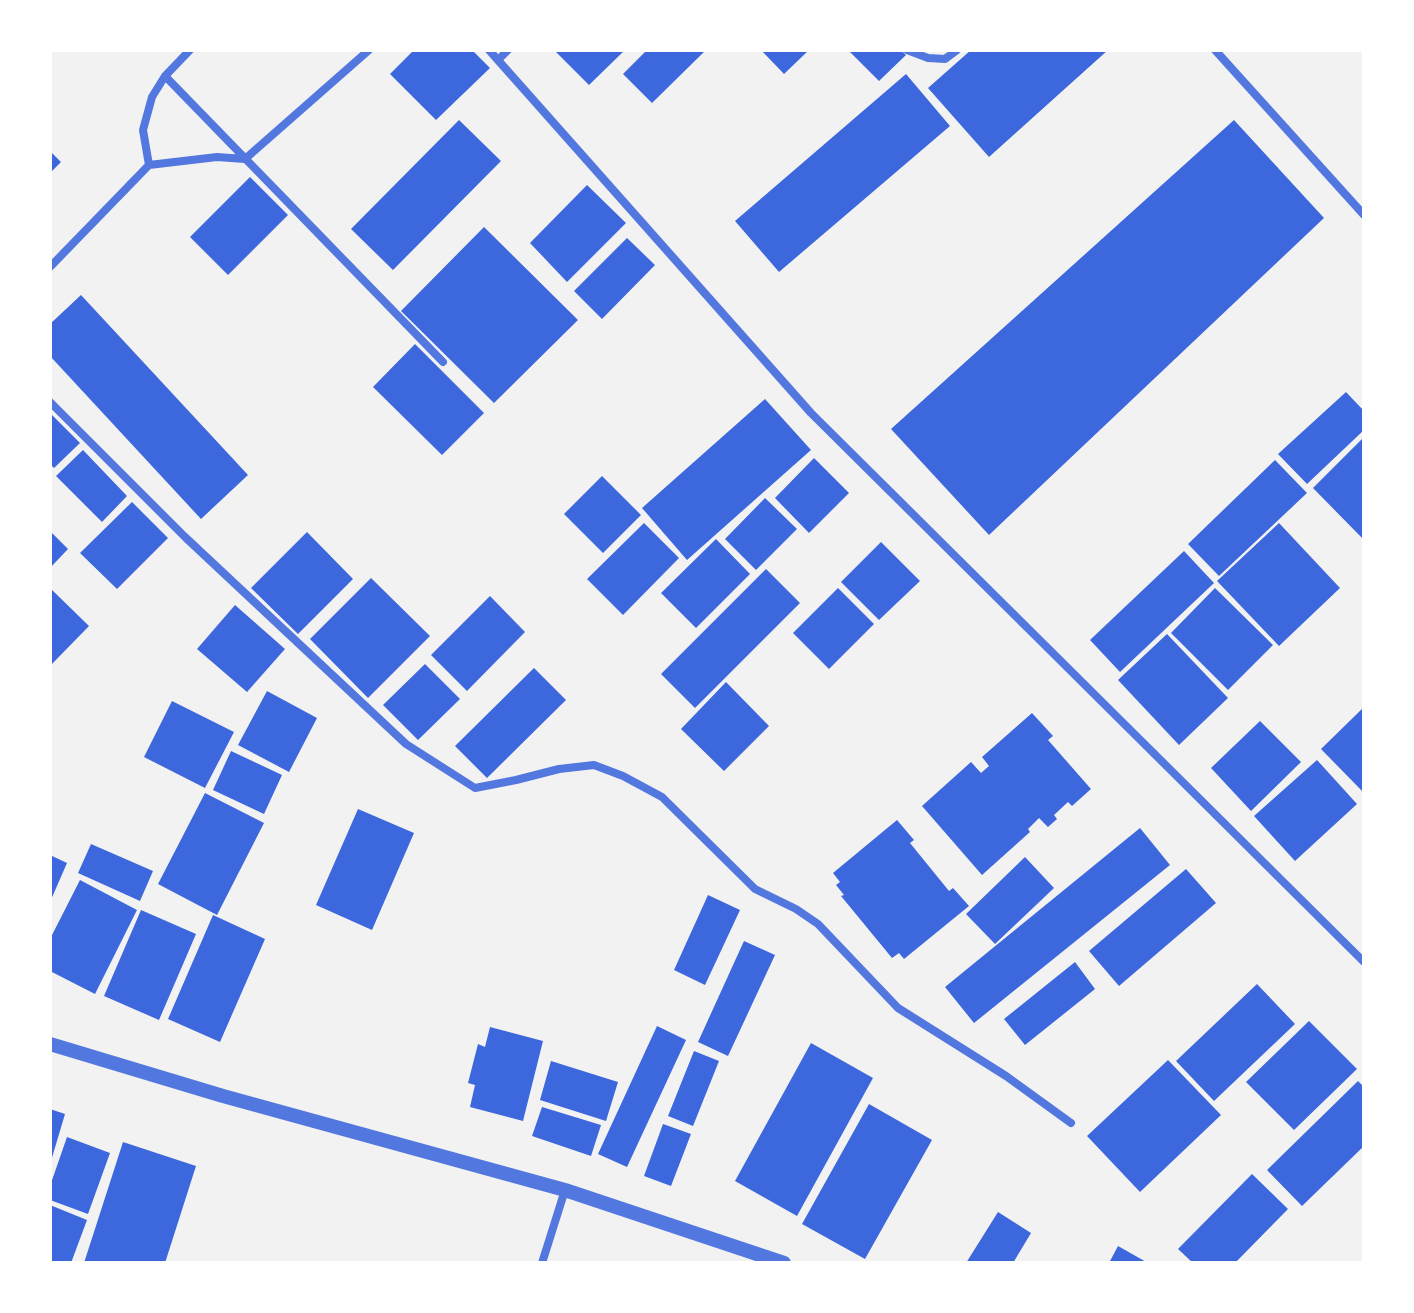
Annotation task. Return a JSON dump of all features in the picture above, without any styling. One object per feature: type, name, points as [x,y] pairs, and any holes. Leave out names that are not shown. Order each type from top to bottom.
[{"type":"street","points":[[149,165],[143,130],[152,97],[165,76],[190,50]]},
{"type":"street","points":[[50,267],[149,165],[217,157],[245,159],[369,50]]},
{"type":"street","points":[[489,50],[811,413],[1364,962]]},
{"type":"street","points":[[498,60],[508,50]]},
{"type":"street","points":[[907,50],[928,58],[945,59],[957,50]]},
{"type":"street","points":[[1215,50],[1364,215]]},
{"type":"street","points":[[165,76],[443,362]]},
{"type":"street","points":[[50,402],[185,537],[406,744],[475,788],[559,769],[594,765],[662,797],[755,889],[796,909],[818,924],[898,1008],[1006,1076],[1071,1123]]},
{"type":"street","points":[[50,1044],[223,1096],[565,1190],[784,1263]]},
{"type":"street","points":[[542,1263],[565,1190]]},
{"type":"building","points":[[414,50],[472,50],[490,68],[436,120],[390,74]]},
{"type":"building","points":[[554,50],[625,50],[589,85]]},
{"type":"building","points":[[647,50],[706,50],[652,103],[623,74]]},
{"type":"building","points":[[761,50],[809,50],[784,74]]},
{"type":"building","points":[[848,50],[901,50],[906,55],[879,81]]},
{"type":"building","points":[[971,50],[1108,50],[989,157],[928,88]]},
{"type":"building","points":[[906,74],[950,126],[779,272],[735,221]]},
{"type":"building","points":[[459,120],[501,161],[393,270],[351,229]]},
{"type":"building","points":[[1234,120],[1324,218],[989,535],[891,429]]},
{"type":"building","points":[[50,151],[61,162],[50,173]]},
{"type":"building","points":[[250,177],[288,215],[228,275],[190,237]]},
{"type":"building","points":[[587,185],[626,223],[567,282],[530,243]]},
{"type":"building","points":[[484,227],[578,320],[494,403],[401,311]]},
{"type":"building","points":[[627,238],[655,265],[602,319],[574,291]]},
{"type":"building","points":[[81,295],[248,475],[201,519],[50,356],[50,324]]},
{"type":"building","points":[[415,344],[484,413],[442,455],[373,387]]},
{"type":"building","points":[[1346,392],[1364,411],[1364,430],[1307,484],[1278,454]]},
{"type":"building","points":[[765,399],[811,450],[687,560],[642,508]]},
{"type":"building","points":[[50,413],[80,443],[54,468],[50,464]]},
{"type":"building","points":[[1364,437],[1364,540],[1313,488]]},
{"type":"building","points":[[83,450],[127,496],[102,522],[56,476]]},
{"type":"building","points":[[814,458],[849,493],[809,533],[775,498]]},
{"type":"building","points":[[1275,460],[1307,493],[1219,576],[1188,544]]},
{"type":"building","points":[[602,476],[641,515],[603,553],[564,514]]},
{"type":"building","points":[[765,498],[797,529],[756,570],[725,539]]},
{"type":"building","points":[[132,502],[168,538],[117,589],[80,553]]},
{"type":"building","points":[[644,523],[679,558],[623,615],[587,579]]},
{"type":"building","points":[[1279,523],[1340,588],[1279,646],[1217,581]]},
{"type":"building","points":[[50,531],[68,549],[50,568]]},
{"type":"building","points":[[307,532],[353,579],[298,634],[251,588]]},
{"type":"building","points":[[716,539],[750,574],[696,628],[661,593]]},
{"type":"building","points":[[881,542],[920,581],[879,620],[841,582]]},
{"type":"building","points":[[1184,551],[1214,583],[1120,672],[1090,640]]},
{"type":"building","points":[[766,569],[800,603],[695,708],[661,674]]},
{"type":"building","points":[[371,578],[430,636],[368,698],[310,639]]},
{"type":"building","points":[[50,588],[89,626],[50,666]]},
{"type":"building","points":[[838,588],[874,624],[829,669],[793,633]]},
{"type":"building","points":[[1215,588],[1273,645],[1228,690],[1171,633]]},
{"type":"building","points":[[490,596],[525,632],[467,691],[431,655]]},
{"type":"building","points":[[235,605],[285,649],[247,692],[197,649]]},
{"type":"building","points":[[1167,634],[1228,698],[1179,745],[1118,680]]},
{"type":"building","points":[[425,664],[460,699],[418,740],[383,705]]},
{"type":"building","points":[[534,668],[566,700],[487,778],[455,746]]},
{"type":"building","points":[[726,682],[769,726],[724,771],[681,729]]},
{"type":"building","points":[[267,691],[317,718],[289,772],[238,745]]},
{"type":"building","points":[[172,701],[234,732],[205,788],[144,757]]},
{"type":"building","points":[[1364,707],[1364,793],[1321,749]]},
{"type":"building","points":[[1032,713],[1053,736],[1048,740],[1091,789],[1072,806],[1068,802],[1054,815],[1057,819],[1048,827],[1039,818],[1028,829],[1030,832],[982,875],[922,806],[971,762],[981,773],[989,766],[982,757]]},
{"type":"building","points":[[1260,721],[1301,762],[1251,811],[1211,768]]},
{"type":"building","points":[[231,751],[282,775],[264,814],[213,790]]},
{"type":"building","points":[[1317,760],[1357,804],[1295,861],[1254,816]]},
{"type":"building","points":[[205,793],[264,823],[217,915],[158,884]]},
{"type":"building","points":[[358,809],[414,833],[372,930],[316,905]]},
{"type":"building","points":[[897,820],[914,840],[910,843],[949,891],[953,888],[969,906],[904,959],[899,953],[892,958],[841,896],[844,895],[836,885],[840,882],[833,873]]},
{"type":"building","points":[[1140,828],[1170,865],[974,1023],[945,987]]},
{"type":"building","points":[[91,844],[153,871],[140,901],[78,873]]},
{"type":"building","points":[[50,855],[67,863],[50,902]]},
{"type":"building","points":[[1025,857],[1054,888],[995,944],[966,914]]},
{"type":"building","points":[[1186,869],[1216,903],[1119,986],[1089,951]]},
{"type":"building","points":[[80,880],[137,910],[95,994],[50,971],[50,939]]},
{"type":"building","points":[[708,895],[740,910],[705,985],[674,970]]},
{"type":"building","points":[[141,910],[196,934],[159,1020],[104,996]]},
{"type":"building","points":[[213,915],[265,939],[220,1042],[168,1019]]},
{"type":"building","points":[[744,941],[775,955],[728,1056],[698,1042]]},
{"type":"building","points":[[1075,962],[1095,989],[1025,1045],[1004,1019]]},
{"type":"building","points":[[1257,984],[1295,1024],[1214,1101],[1176,1061]]},
{"type":"building","points":[[1309,1021],[1357,1069],[1294,1130],[1246,1082]]},
{"type":"building","points":[[657,1026],[686,1040],[627,1167],[598,1154]]},
{"type":"building","points":[[490,1027],[543,1041],[523,1121],[470,1107],[475,1085],[468,1083],[478,1044],[485,1047]]},
{"type":"building","points":[[811,1043],[873,1078],[797,1216],[735,1181]]},
{"type":"building","points":[[694,1051],[719,1061],[693,1126],[668,1116]]},
{"type":"building","points":[[1168,1060],[1221,1115],[1140,1192],[1087,1136]]},
{"type":"building","points":[[551,1061],[618,1082],[606,1121],[540,1100]]},
{"type":"building","points":[[1358,1081],[1364,1087],[1364,1146],[1302,1206],[1267,1170]]},
{"type":"building","points":[[869,1104],[932,1140],[865,1259],[802,1224]]},
{"type":"building","points":[[542,1107],[601,1125],[591,1156],[532,1136]]},
{"type":"building","points":[[50,1109],[65,1114],[51,1161],[50,1161]]},
{"type":"building","points":[[663,1124],[691,1134],[671,1186],[644,1176]]},
{"type":"building","points":[[67,1137],[110,1153],[88,1214],[50,1200],[50,1186]]},
{"type":"building","points":[[123,1142],[196,1166],[165,1263],[84,1263]]},
{"type":"building","points":[[1252,1174],[1288,1209],[1235,1263],[1193,1263],[1178,1249]]},
{"type":"building","points":[[50,1205],[87,1220],[71,1263],[50,1263]]},
{"type":"building","points":[[998,1212],[1031,1233],[1013,1263],[966,1263]]},
{"type":"building","points":[[1118,1246],[1148,1263],[1109,1263]]}]
